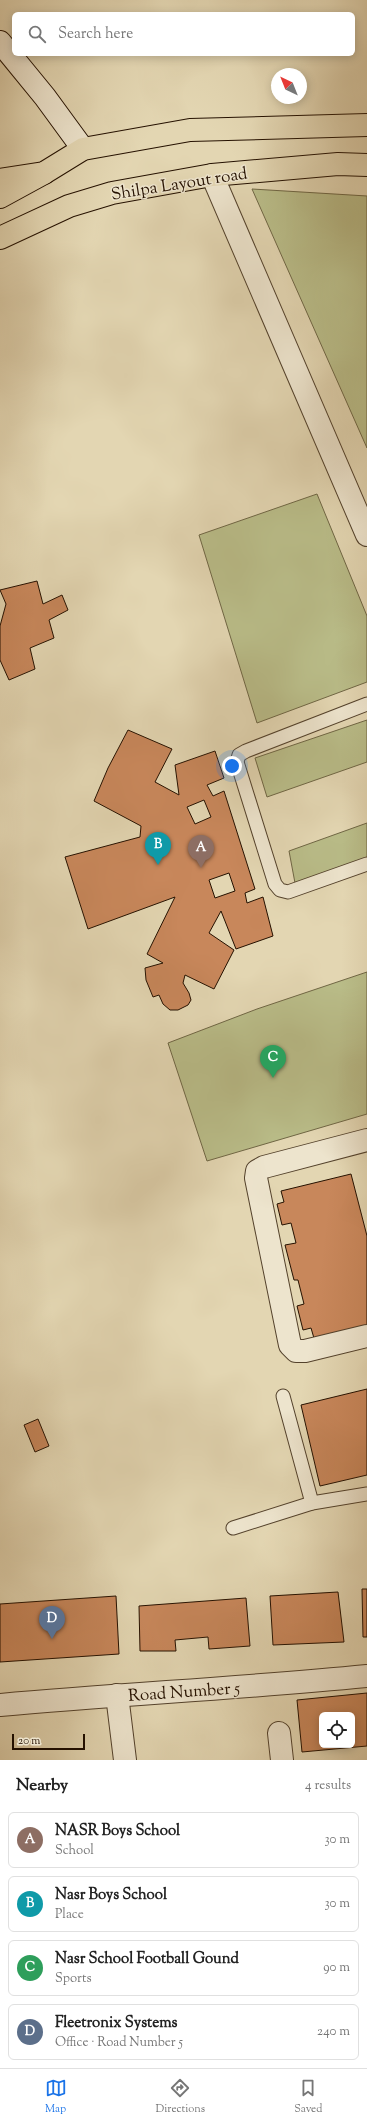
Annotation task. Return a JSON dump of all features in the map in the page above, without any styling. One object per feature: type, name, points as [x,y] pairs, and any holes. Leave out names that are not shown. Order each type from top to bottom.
[{"type":"main road","points":[[0,197],[44,173],[83,149],[190,130],[367,125]]},
{"type":"main road","name":"Shilpa Layout road","points":[[0,238],[69,206],[112,193],[212,175],[338,164],[367,165]]},
{"type":"main road","points":[[0,180],[44,173]]},
{"type":"street","points":[[0,42],[45,97],[83,149]]},
{"type":"street","points":[[212,175],[367,535]]},
{"type":"street","points":[[367,1140],[264,1167],[257,1171],[256,1178],[290,1345],[296,1351],[305,1351],[367,1336]]},
{"type":"street","name":"Road Number 5","points":[[0,1705],[118,1695],[276,1685],[367,1676]]},
{"type":"street","points":[[118,1695],[125,1760]]},
{"type":"street","points":[[280,1733],[282,1760]]},
{"type":"lane","points":[[367,704],[246,751],[239,755],[237,762],[275,884],[280,890],[288,892],[367,864]]},
{"type":"lane","points":[[283,1396],[312,1503]]},
{"type":"lane","points":[[234,1528],[312,1503],[367,1494]]},
{"type":"green space","points":[[252,189],[367,196],[367,448]]},
{"type":"green space","points":[[317,494],[367,616],[367,682],[257,723],[199,535]]},
{"type":"green space","points":[[367,720],[367,762],[267,797],[255,758]]},
{"type":"green space","points":[[367,823],[367,864],[295,883],[289,851]]},
{"type":"green space","points":[[367,972],[367,1114],[207,1161],[168,1043],[257,1009]]},
{"type":"building","points":[[37,581],[43,604],[62,595],[68,610],[49,620],[54,638],[30,648],[35,669],[9,680],[0,660],[0,626],[6,604],[0,590]]},
{"type":"building","points":[[128,730],[172,749],[155,782],[179,795],[175,765],[215,751],[224,778],[207,785],[213,796],[224,791],[255,889],[245,893],[247,903],[263,897],[273,936],[236,949],[221,911],[209,933],[234,950],[214,989],[185,975],[183,983],[191,1000],[188,1005],[178,1010],[170,1010],[163,1004],[159,995],[153,997],[146,980],[145,968],[163,963],[147,954],[175,897],[88,929],[65,857],[140,837],[141,826],[94,801],[108,768]],"holes":[[[204,800],[211,817],[195,824],[187,807]],[[229,873],[235,891],[215,898],[209,880]]]},
{"type":"building","points":[[351,1174],[367,1236],[367,1332],[316,1345],[311,1328],[303,1330],[297,1306],[304,1304],[298,1280],[294,1280],[285,1245],[296,1243],[291,1223],[282,1225],[277,1204],[284,1202],[281,1191]]},
{"type":"building","points":[[367,1389],[367,1475],[320,1486],[301,1405]]},
{"type":"building","points":[[38,1419],[49,1446],[35,1452],[24,1425]]},
{"type":"building","points":[[362,1589],[367,1589],[367,1637],[363,1637]]},
{"type":"building","points":[[338,1592],[344,1642],[273,1645],[270,1596]]},
{"type":"building","points":[[116,1596],[119,1654],[0,1662],[0,1604]]},
{"type":"building","points":[[246,1598],[250,1646],[209,1649],[208,1637],[175,1640],[176,1651],[140,1651],[139,1606]]},
{"type":"building","points":[[367,1693],[367,1746],[355,1747],[355,1712],[319,1712],[319,1748],[345,1748],[302,1752],[297,1700]]},
{"type":"place","name":"Nasr Boys School","points":[[158,865]]},
{"type":"place","name":"NASR Boys School","points":[[201,868]]},
{"type":"place","name":"Nasr School Football Gound","points":[[273,1078]]},
{"type":"place","name":"Fleetronix Systems","points":[[52,1639]]}]
